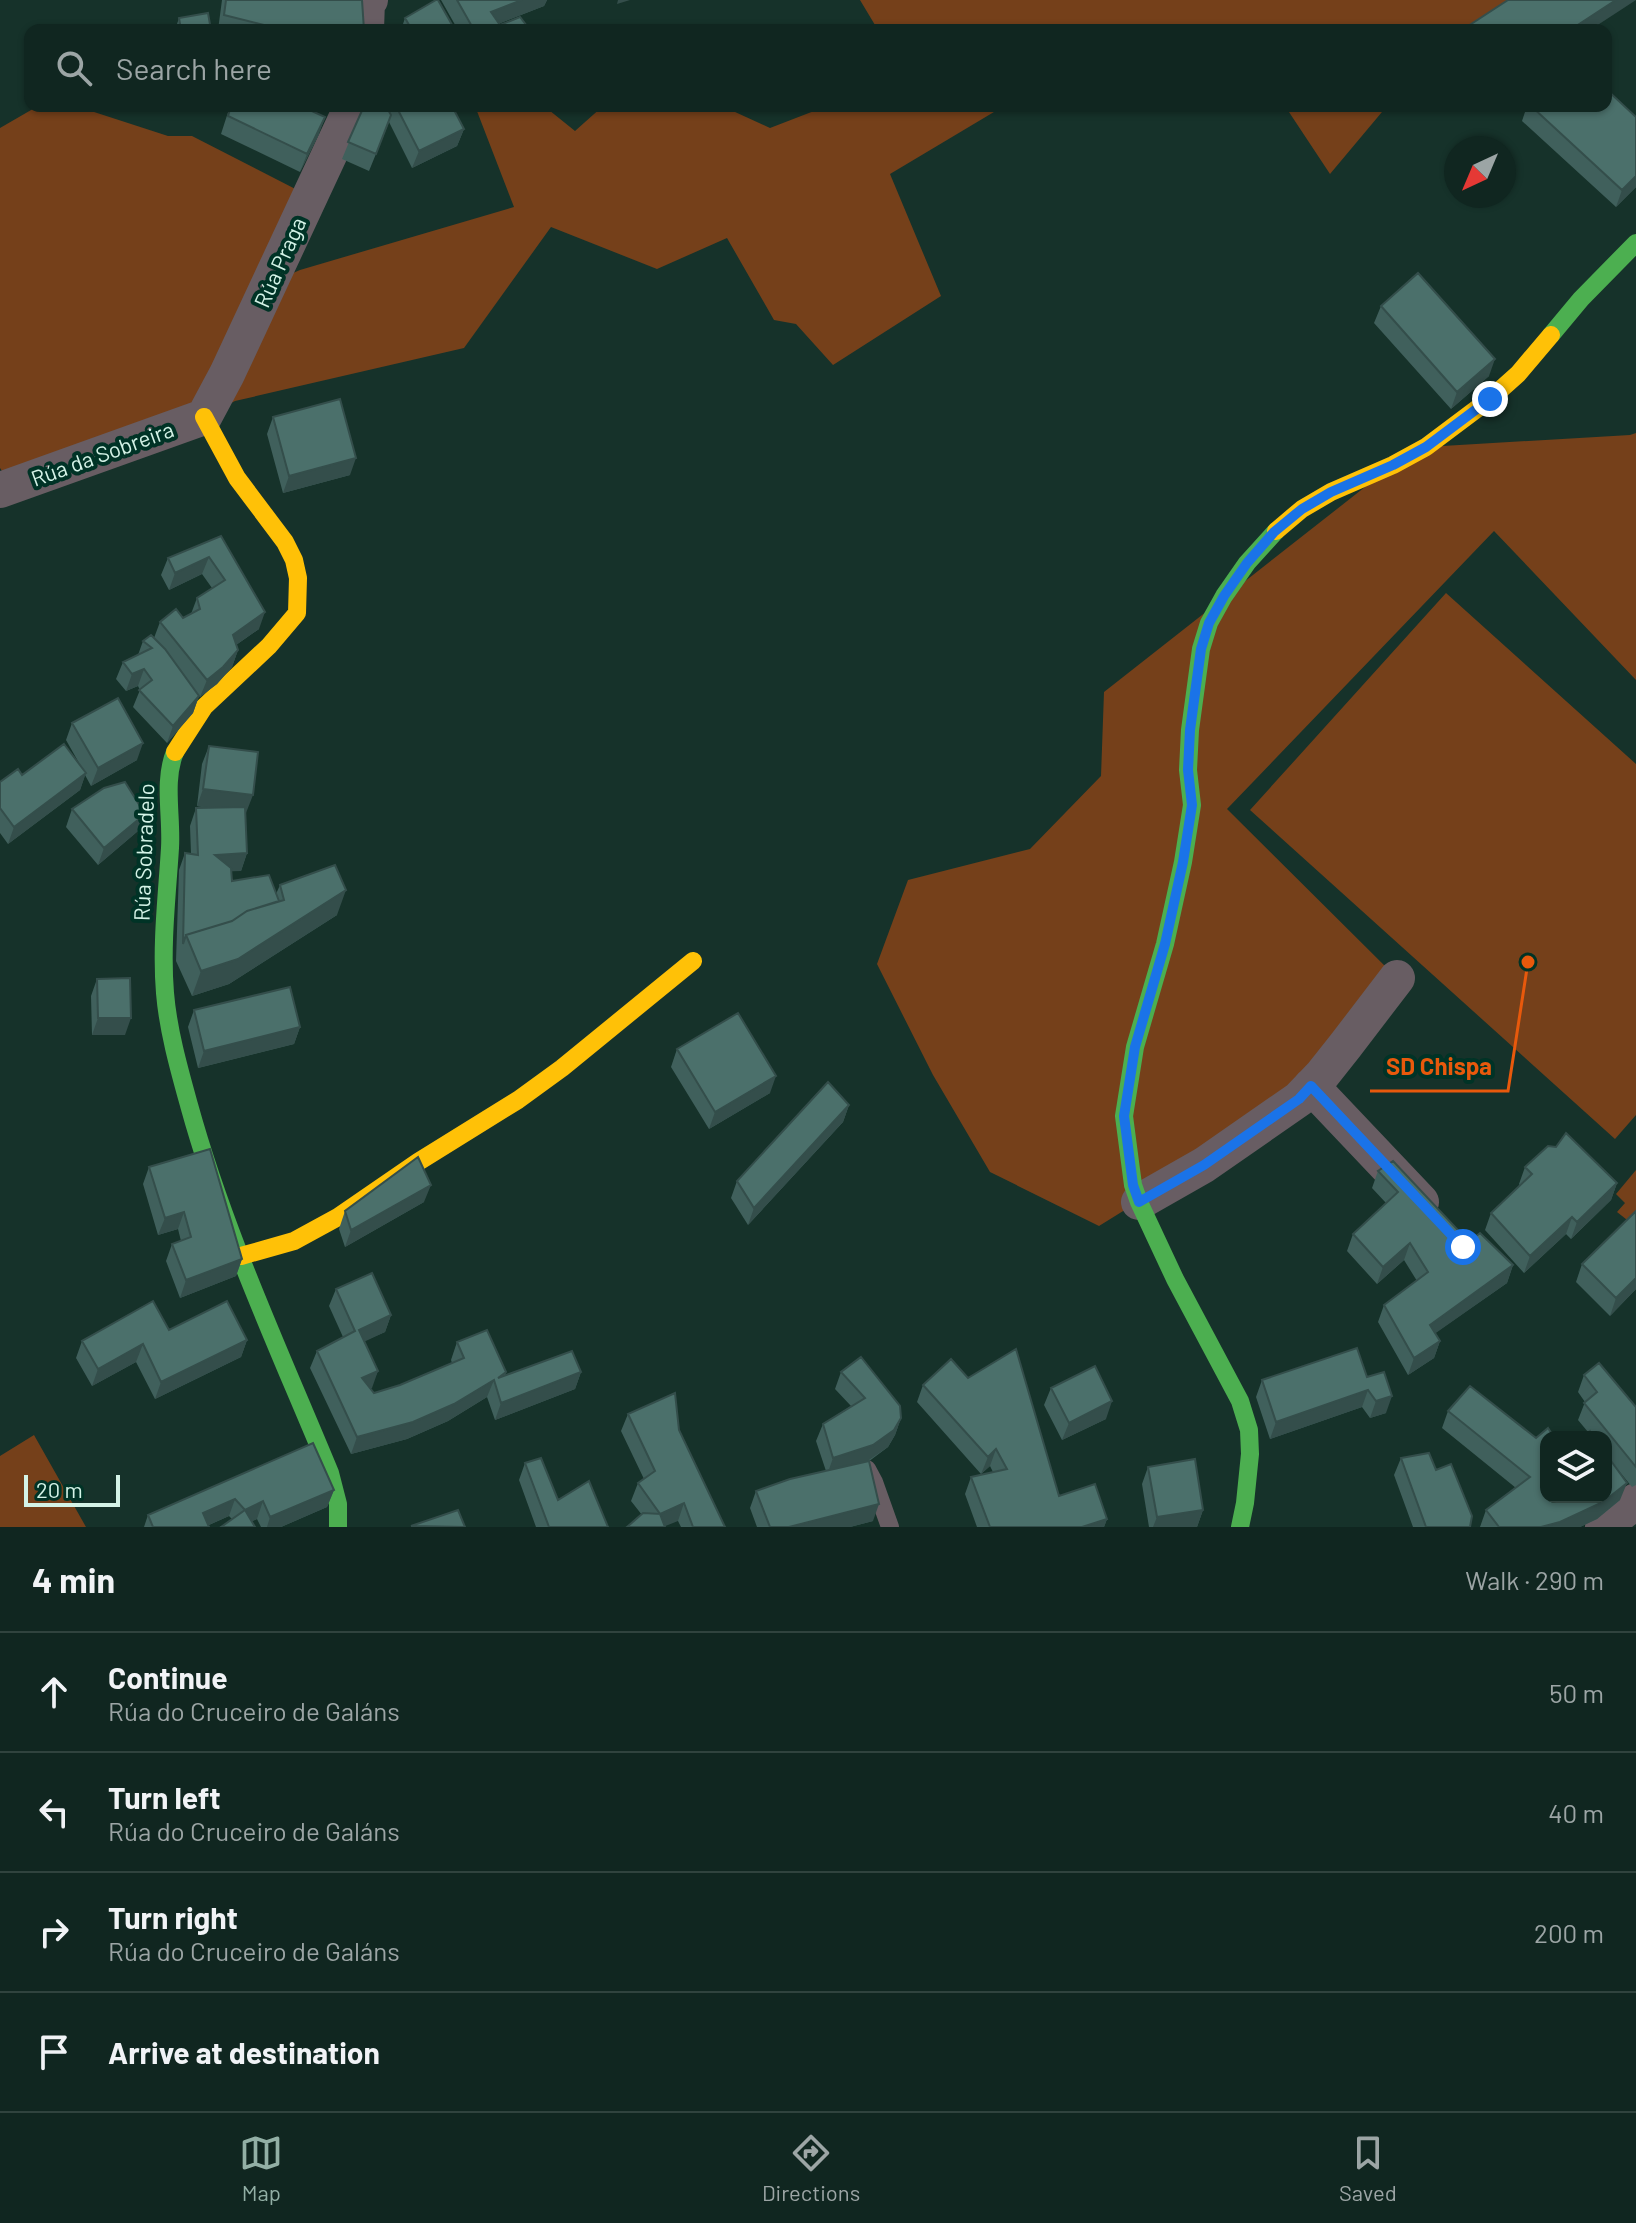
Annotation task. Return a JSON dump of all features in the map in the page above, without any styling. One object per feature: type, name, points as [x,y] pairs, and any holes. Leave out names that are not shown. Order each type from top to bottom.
[{"type":"street","name":"Rúa Praga","points":[[204,417],[349,112]]},
{"type":"street","points":[[1240,1527],[1250,1454],[1249,1430],[1240,1401],[1175,1279],[1139,1202],[1133,1185],[1124,1116],[1135,1047],[1165,944],[1183,862],[1192,805],[1188,770],[1190,730],[1201,649],[1209,623],[1239,574],[1274,532],[1302,509],[1331,492],[1426,447],[1490,399],[1518,374],[1564,318],[1636,243]]},
{"type":"street","name":"Rúa da Sobreira","points":[[0,490],[204,417]]},
{"type":"street","name":"Rúa Sobradelo","points":[[204,417],[237,478],[285,542],[294,560],[298,578],[297,613],[269,646],[204,707],[174,753],[169,769],[171,826],[163,953],[165,996],[179,1068],[204,1159],[230,1232],[330,1473],[338,1504],[338,1527]]},
{"type":"street","points":[[241,1256],[294,1241],[338,1217],[418,1162],[518,1100],[693,961]]},
{"type":"street","points":[[1139,1202],[1204,1165],[1299,1099],[1397,978]]},
{"type":"street","points":[[1311,1086],[1441,1224]]},
{"type":"street","points":[[1603,1527],[1636,1501]]},
{"type":"lane","points":[[845,1476],[867,1469],[890,1527]]},
{"type":"shaded area","points":[[860,0],[1510,0],[1474,24],[874,24]]},
{"type":"shaded area","points":[[28,112],[94,112],[168,136],[192,136],[309,196],[270,283],[300,270],[514,207],[477,112],[551,112],[575,131],[596,112],[735,112],[770,128],[811,112],[994,112],[890,174],[941,296],[833,365],[796,324],[774,320],[727,238],[657,269],[551,227],[464,348],[235,401],[204,417],[12,486],[0,468],[0,128]]},
{"type":"shaded area","points":[[1289,112],[1382,112],[1330,174]]},
{"type":"shaded area","points":[[1636,433],[1636,680],[1494,531],[1227,809],[1397,978],[1345,1046],[1128,1208],[1099,1226],[990,1172],[933,1075],[877,964],[908,880],[1030,849],[1101,776],[1104,692],[1393,465],[1426,447]]},
{"type":"shaded area","points":[[1446,593],[1636,764],[1636,1115],[1615,1139],[1250,810]]},
{"type":"shaded area","points":[[1636,1170],[1636,1227],[1617,1212],[1625,1203],[1616,1194]]},
{"type":"shaded area","points":[[34,1435],[86,1527],[0,1527],[0,1456]]},
{"type":"building","points":[[226,0],[362,0],[364,24],[260,24],[224,15]]},
{"type":"building","points":[[438,0],[452,24],[408,24],[405,18]]},
{"type":"building","points":[[457,0],[522,0],[491,12],[499,24],[471,24]]},
{"type":"building","points":[[1508,0],[1616,0],[1579,24],[1471,24]]},
{"type":"building","points":[[208,13],[210,24],[180,24],[179,18]]},
{"type":"building","points":[[520,17],[525,24],[502,24]]},
{"type":"building","points":[[1612,95],[1636,117],[1636,176],[1622,190],[1538,112],[1612,112]]},
{"type":"building","points":[[229,112],[314,112],[325,117],[307,154],[228,116]]},
{"type":"building","points":[[361,112],[389,112],[391,115],[376,154],[348,142]]},
{"type":"building","points":[[399,112],[455,112],[464,129],[419,151]]},
{"type":"building","points":[[1418,273],[1495,359],[1457,392],[1381,306]]},
{"type":"building","points":[[340,399],[356,458],[289,476],[273,417]]},
{"type":"building","points":[[221,536],[265,612],[233,635],[238,650],[207,680],[160,622],[176,609],[183,618],[200,609],[197,598],[225,580],[209,557],[175,573],[168,558]]},
{"type":"building","points":[[151,635],[199,696],[173,726],[139,690],[152,680],[144,669],[132,674],[123,662],[152,648],[143,641]]},
{"type":"building","points":[[118,698],[143,743],[98,768],[72,723]]},
{"type":"building","points":[[64,744],[86,773],[14,827],[0,808],[0,782],[18,769],[22,775]]},
{"type":"building","points":[[209,746],[258,752],[253,795],[203,789]]},
{"type":"building","points":[[125,782],[145,814],[104,848],[72,809],[104,788]]},
{"type":"building","points":[[245,807],[247,853],[215,855],[231,868],[232,881],[269,875],[279,901],[247,911],[232,921],[186,935],[183,944],[185,853],[198,855],[196,808]]},
{"type":"building","points":[[335,865],[346,890],[238,959],[201,971],[186,935],[284,900],[280,885]]},
{"type":"building","points":[[130,978],[131,1018],[98,1018],[97,979]]},
{"type":"building","points":[[290,987],[300,1027],[204,1051],[194,1010]]},
{"type":"building","points":[[738,1013],[776,1076],[715,1112],[677,1049]]},
{"type":"building","points":[[828,1082],[849,1105],[754,1208],[737,1181]]},
{"type":"building","points":[[1566,1133],[1617,1183],[1577,1222],[1572,1217],[1530,1256],[1491,1213],[1532,1174],[1525,1167],[1548,1146],[1556,1147]]},
{"type":"building","points":[[210,1149],[242,1259],[186,1280],[172,1244],[191,1237],[184,1212],[165,1218],[149,1167]]},
{"type":"building","points":[[418,1157],[431,1185],[351,1230],[345,1211]]},
{"type":"building","points":[[1393,1161],[1469,1242],[1480,1233],[1513,1265],[1430,1325],[1440,1341],[1414,1358],[1384,1305],[1428,1272],[1410,1243],[1383,1267],[1353,1234],[1398,1192],[1378,1171]]},
{"type":"building","points":[[1636,1211],[1636,1278],[1616,1298],[1582,1264]]},
{"type":"building","points":[[372,1273],[391,1315],[359,1330],[378,1371],[362,1378],[374,1393],[464,1358],[457,1342],[487,1330],[506,1372],[498,1378],[572,1351],[581,1372],[501,1403],[494,1380],[454,1404],[413,1422],[357,1437],[317,1351],[355,1331],[336,1289]]},
{"type":"building","points":[[153,1301],[169,1330],[227,1301],[247,1340],[161,1382],[143,1344],[98,1369],[82,1341]]},
{"type":"building","points":[[1357,1348],[1367,1377],[1384,1372],[1392,1396],[1376,1401],[1368,1390],[1276,1422],[1262,1380]]},
{"type":"building","points":[[1016,1349],[1059,1496],[1095,1484],[1107,1519],[1082,1527],[990,1527],[971,1477],[1007,1469],[996,1449],[988,1457],[923,1385],[951,1359],[968,1378]]},
{"type":"building","points":[[861,1357],[900,1406],[901,1418],[894,1430],[873,1445],[833,1458],[823,1424],[865,1398],[841,1372]]},
{"type":"building","points":[[1599,1363],[1636,1407],[1636,1467],[1612,1437],[1612,1431],[1607,1431],[1584,1403],[1597,1392],[1584,1375]]},
{"type":"building","points":[[1095,1366],[1112,1401],[1069,1423],[1051,1388]]},
{"type":"building","points":[[1470,1386],[1536,1438],[1540,1435],[1540,1503],[1601,1503],[1560,1522],[1541,1527],[1499,1527],[1486,1510],[1530,1477],[1448,1411]]},
{"type":"building","points":[[675,1393],[679,1430],[725,1527],[693,1527],[684,1503],[660,1514],[638,1483],[655,1471],[628,1414]]},
{"type":"building","points":[[313,1443],[334,1490],[270,1517],[263,1501],[245,1510],[235,1499],[203,1513],[209,1527],[153,1527],[148,1515]]},
{"type":"building","points":[[1429,1453],[1436,1470],[1451,1464],[1472,1516],[1470,1527],[1426,1527],[1401,1458]]},
{"type":"building","points":[[541,1458],[558,1500],[589,1481],[608,1527],[549,1527],[525,1463]]},
{"type":"building","points":[[1195,1459],[1203,1510],[1157,1517],[1148,1467]]},
{"type":"building","points":[[869,1461],[879,1504],[789,1527],[770,1527],[756,1491],[790,1479]]},
{"type":"building","points":[[1612,1462],[1627,1483],[1612,1495]]},
{"type":"building","points":[[245,1510],[255,1527],[221,1527]]},
{"type":"building","points":[[458,1510],[465,1527],[411,1526]]},
{"type":"building","points":[[643,1513],[660,1514],[665,1527],[627,1527]]},
{"type":"traffic: fast","points":[[1551,335],[1636,243]]},
{"type":"traffic: fast","points":[[1240,1527],[1250,1454],[1249,1430],[1240,1401],[1175,1279],[1139,1202],[1133,1185],[1124,1116],[1135,1047],[1165,944],[1183,862],[1192,805],[1188,770],[1190,730],[1201,649],[1209,623],[1224,596],[1247,563],[1276,531]]},
{"type":"traffic: fast","points":[[175,752],[169,775],[170,848],[164,957],[171,1035],[219,1199],[330,1473],[338,1504],[338,1527]]},
{"type":"traffic: slow","points":[[1276,531],[1302,509],[1331,492],[1426,447],[1518,374],[1551,335]]},
{"type":"traffic: slow","points":[[175,752],[204,707],[269,646],[297,613],[298,578],[294,560],[285,542],[237,478],[204,417]]},
{"type":"traffic: slow","points":[[241,1256],[294,1241],[338,1217],[418,1162],[518,1100],[693,961]]},
{"type":"place","name":"SD Chispa","points":[[1528,962]]},
{"type":"route","points":[[1463,1247],[1311,1086],[1299,1099],[1204,1165],[1139,1202],[1133,1185],[1124,1116],[1135,1047],[1165,944],[1183,862],[1192,805],[1188,770],[1190,730],[1201,649],[1209,623],[1247,563],[1274,532],[1302,509],[1426,447],[1490,399]]}]
